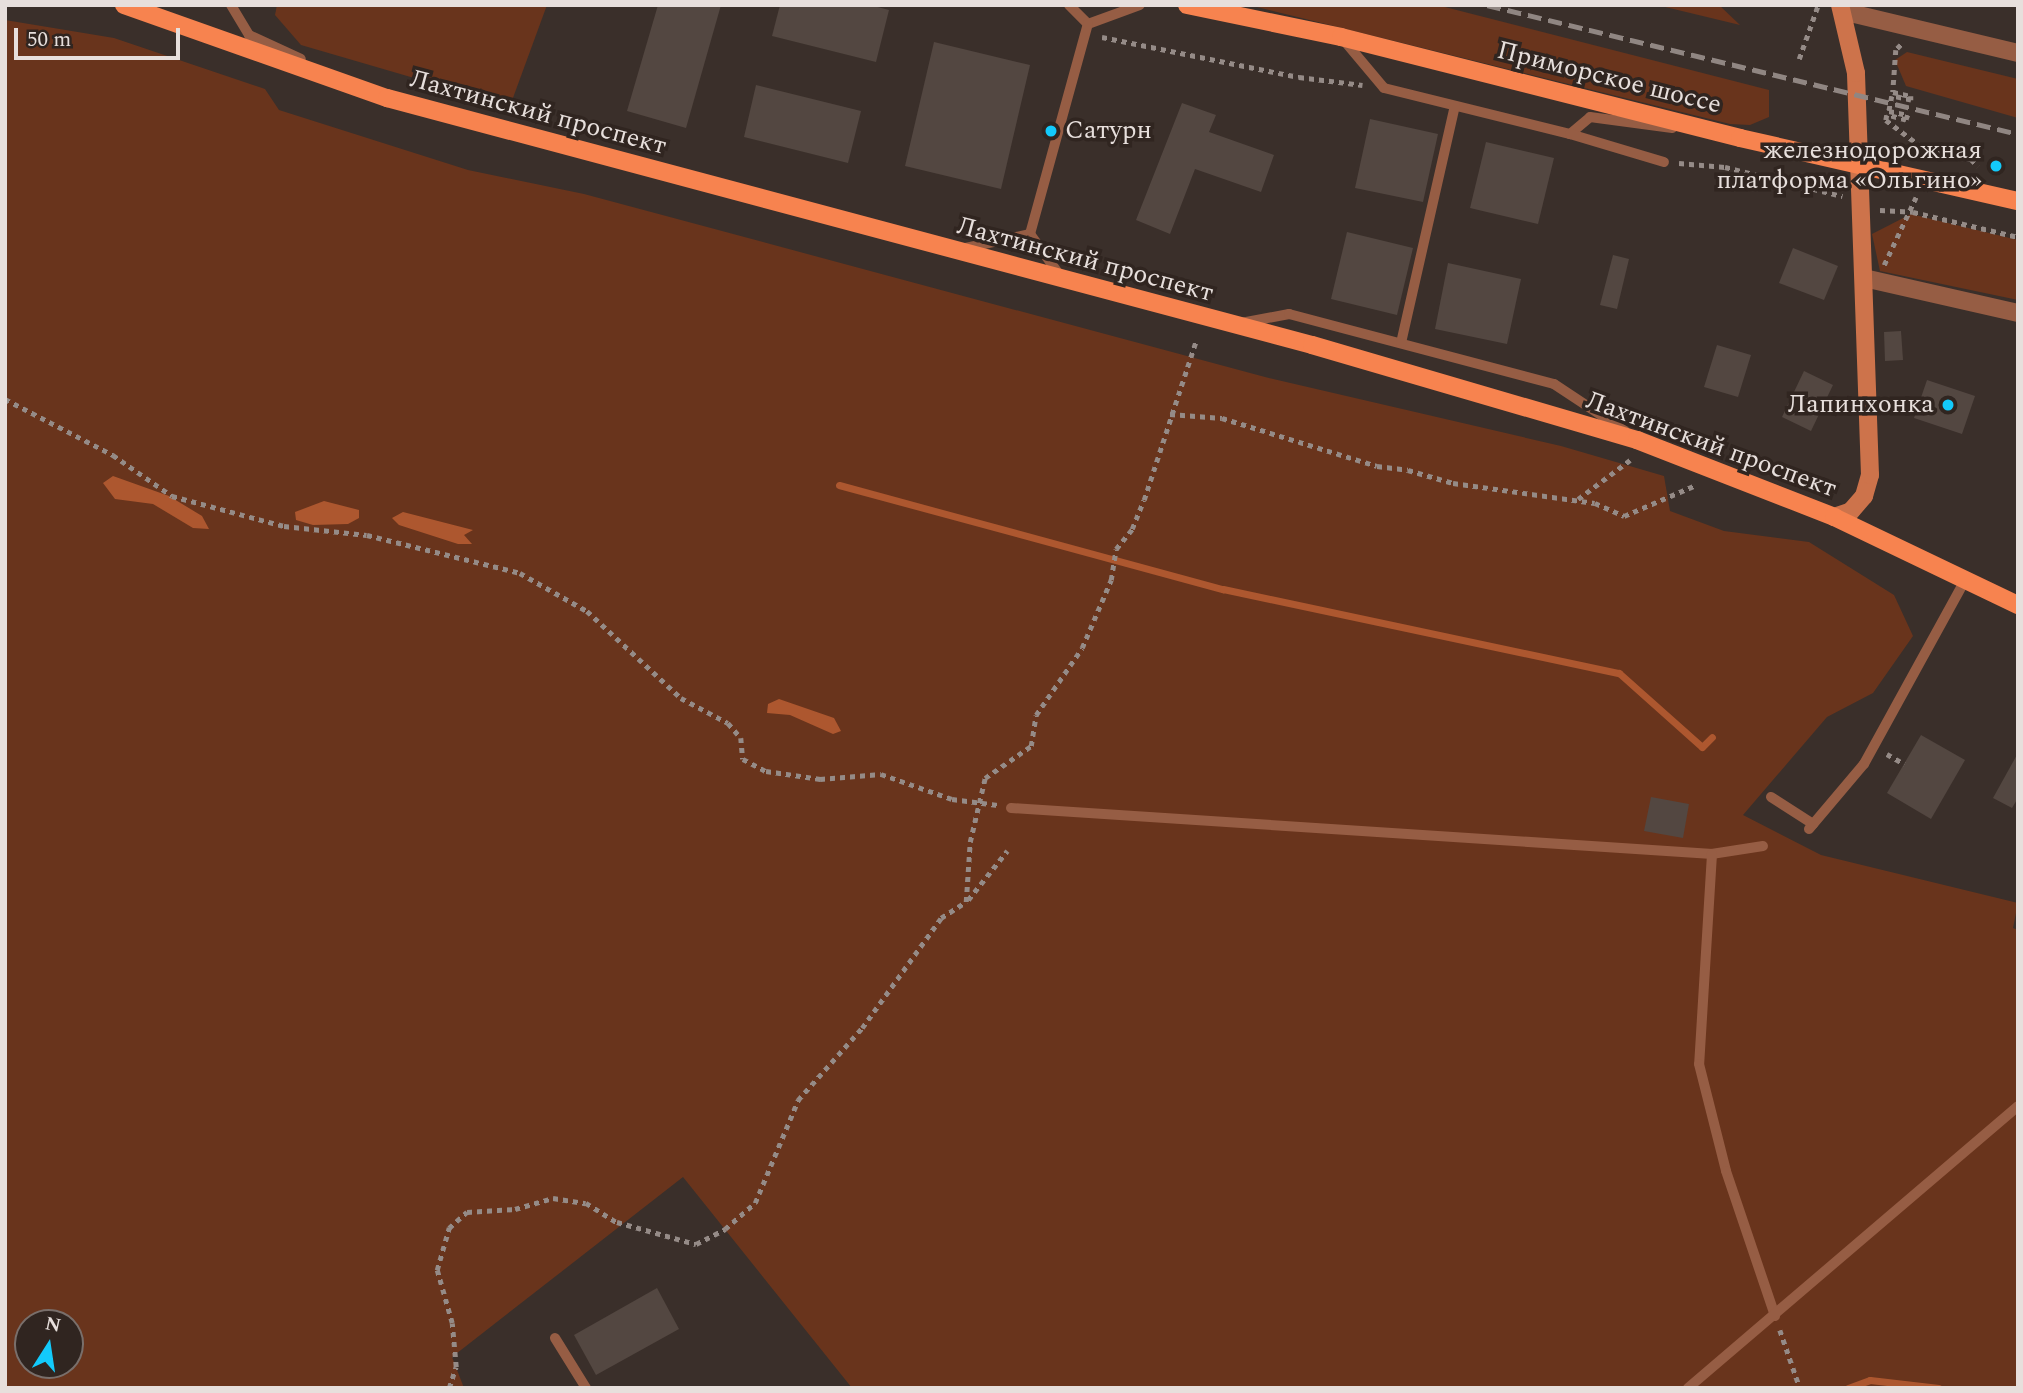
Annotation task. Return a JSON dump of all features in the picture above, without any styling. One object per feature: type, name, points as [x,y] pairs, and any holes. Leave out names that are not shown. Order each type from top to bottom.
[{"type":"main road","name":"Лахтинский проспект","points":[[124,5],[373,94],[1228,325],[1637,440],[1834,517],[2018,605]]},
{"type":"main road","name":"Приморское шоссе","points":[[1187,5],[1341,37],[1740,138],[1860,163],[2018,201]]},
{"type":"main road","points":[[1834,517],[1851,511],[1864,496],[1870,475],[1870,280],[1856,73],[1838,7]]},
{"type":"street","points":[[1838,7],[2018,53]]},
{"type":"street","points":[[1870,280],[2018,313]]},
{"type":"lane","points":[[231,5],[250,35],[373,94]]},
{"type":"lane","points":[[1069,5],[1087,29]]},
{"type":"lane","points":[[1087,29],[1140,5]]},
{"type":"lane","points":[[1030,234],[1087,29]]},
{"type":"lane","points":[[1341,37],[1384,88],[1664,162]]},
{"type":"lane","points":[[1401,343],[1455,106]]},
{"type":"lane","points":[[1570,135],[1590,117],[1740,138]]},
{"type":"lane","points":[[951,251],[1030,234]]},
{"type":"lane","points":[[1030,234],[1064,281]]},
{"type":"lane","points":[[1228,325],[1289,314],[1554,384],[1637,440]]},
{"type":"lane","points":[[1771,797],[1811,827],[1864,764],[1965,580]]},
{"type":"lane","points":[[1011,808],[1712,854],[1762,846]]},
{"type":"lane","points":[[1712,854],[1699,1064],[1726,1171],[1775,1316]]},
{"type":"lane","points":[[1688,1388],[2018,1107]]},
{"type":"lane","points":[[555,1338],[586,1388]]},
{"type":"path","points":[[1799,59],[1818,5]]},
{"type":"path","points":[[1087,29],[1299,78],[1384,88]]},
{"type":"path","points":[[1896,50],[1893,92],[1912,96],[1911,100],[1892,96],[1889,111],[1908,115],[1906,120],[1887,116],[1886,120],[1926,154],[1971,159],[1978,166]]},
{"type":"path","points":[[1664,162],[1725,167],[1824,189],[1849,200]]},
{"type":"path","points":[[1870,280],[1913,212],[1917,191]]},
{"type":"path","points":[[1876,210],[1913,212],[2017,237]]},
{"type":"path","points":[[966,902],[978,799],[985,778],[1031,746],[1036,715],[1082,648],[1111,580],[1116,549],[1132,529],[1144,500],[1196,341]]},
{"type":"path","points":[[5,399],[113,455],[172,496],[284,526],[367,535],[520,573],[587,611],[681,698],[727,723],[741,738],[743,759],[766,771],[820,779],[881,774],[952,799],[978,799],[1011,808]]},
{"type":"path","points":[[1170,414],[1222,418],[1377,466],[1408,470],[1444,482],[1577,500],[1624,516],[1696,485]]},
{"type":"path","points":[[1577,500],[1630,460]]},
{"type":"path","points":[[449,1388],[456,1367],[452,1323],[437,1270],[449,1228],[467,1212],[515,1209],[552,1198],[586,1203],[617,1222],[696,1244],[725,1229],[755,1203],[798,1100],[862,1028],[941,918],[966,902],[1007,851]]},
{"type":"path","points":[[1775,1316],[1800,1388]]},
{"type":"shaded area","points":[[277,5],[547,5],[510,106],[301,45],[275,15]]},
{"type":"shaded area","points":[[1249,5],[1437,5],[1769,90],[1769,117],[1750,125],[1730,124]]},
{"type":"shaded area","points":[[1657,5],[1719,5],[1740,25]]},
{"type":"shaded area","points":[[5,20],[114,38],[265,89],[279,110],[468,170],[584,194],[1265,377],[1561,446],[1664,476],[1670,511],[1724,531],[1809,542],[1894,595],[1913,636],[1873,693],[1827,717],[1743,815],[1821,855],[2018,903],[2013,928],[2018,930],[2018,1388],[852,1388],[683,1177],[452,1357],[464,1388],[5,1388]]},
{"type":"shaded area","points":[[1907,52],[2018,79],[2018,118],[1906,86],[1895,60]]},
{"type":"shaded area","points":[[1911,214],[2018,240],[2018,300],[1880,271],[1872,234]]},
{"type":"shaded area","points":[[113,476],[169,496],[202,516],[209,529],[193,528],[153,504],[115,499],[103,483]]},
{"type":"shaded area","points":[[324,501],[359,510],[359,518],[348,524],[313,525],[296,520],[295,512]]},
{"type":"shaded area","points":[[403,512],[473,530],[464,535],[472,544],[458,544],[399,525],[392,518]]},
{"type":"shaded area","points":[[779,699],[834,718],[841,731],[833,734],[790,715],[767,713],[768,704]]},
{"type":"building","points":[[658,5],[721,5],[686,128],[627,111]]},
{"type":"building","points":[[780,5],[870,5],[889,10],[876,62],[772,36]]},
{"type":"building","points":[[934,42],[1030,65],[1001,189],[905,166]]},
{"type":"building","points":[[756,85],[861,111],[848,163],[744,137]]},
{"type":"building","points":[[1182,103],[1216,115],[1209,132],[1274,155],[1261,192],[1195,169],[1170,234],[1136,220]]},
{"type":"building","points":[[1370,119],[1438,134],[1423,202],[1355,188]]},
{"type":"building","points":[[1486,142],[1554,158],[1538,224],[1470,208]]},
{"type":"building","points":[[1347,232],[1413,248],[1397,315],[1331,299]]},
{"type":"building","points":[[1793,248],[1838,266],[1824,300],[1779,283]]},
{"type":"building","points":[[1613,255],[1629,259],[1617,309],[1600,305]]},
{"type":"building","points":[[1448,263],[1521,279],[1507,344],[1435,329]]},
{"type":"building","points":[[1901,331],[1903,360],[1885,361],[1884,332]]},
{"type":"building","points":[[1717,345],[1751,355],[1738,397],[1704,387]]},
{"type":"building","points":[[1804,371],[1833,385],[1811,431],[1782,417]]},
{"type":"building","points":[[1927,380],[1975,396],[1962,434],[1914,418]]},
{"type":"building","points":[[1921,735],[1965,760],[1931,819],[1887,793]]},
{"type":"building","points":[[2018,753],[2018,798],[2012,808],[1993,798]]},
{"type":"building","points":[[1651,797],[1689,804],[1683,838],[1644,831]]},
{"type":"building","points":[[657,1288],[679,1329],[596,1375],[574,1335]]},
{"type":"waterway","points":[[839,485],[1223,589],[1619,673],[1702,747],[1712,737]]},
{"type":"waterway","points":[[1848,1388],[1870,1380],[1939,1388]]},
{"type":"railway","points":[[1487,5],[2018,134]]},
{"type":"place","name":"Сатурн","points":[[1051,131]]},
{"type":"place","name":"железнодорожная платформа «Ольгино»","points":[[1996,166]]},
{"type":"place","name":"Лапинхонка","points":[[1948,405]]}]
